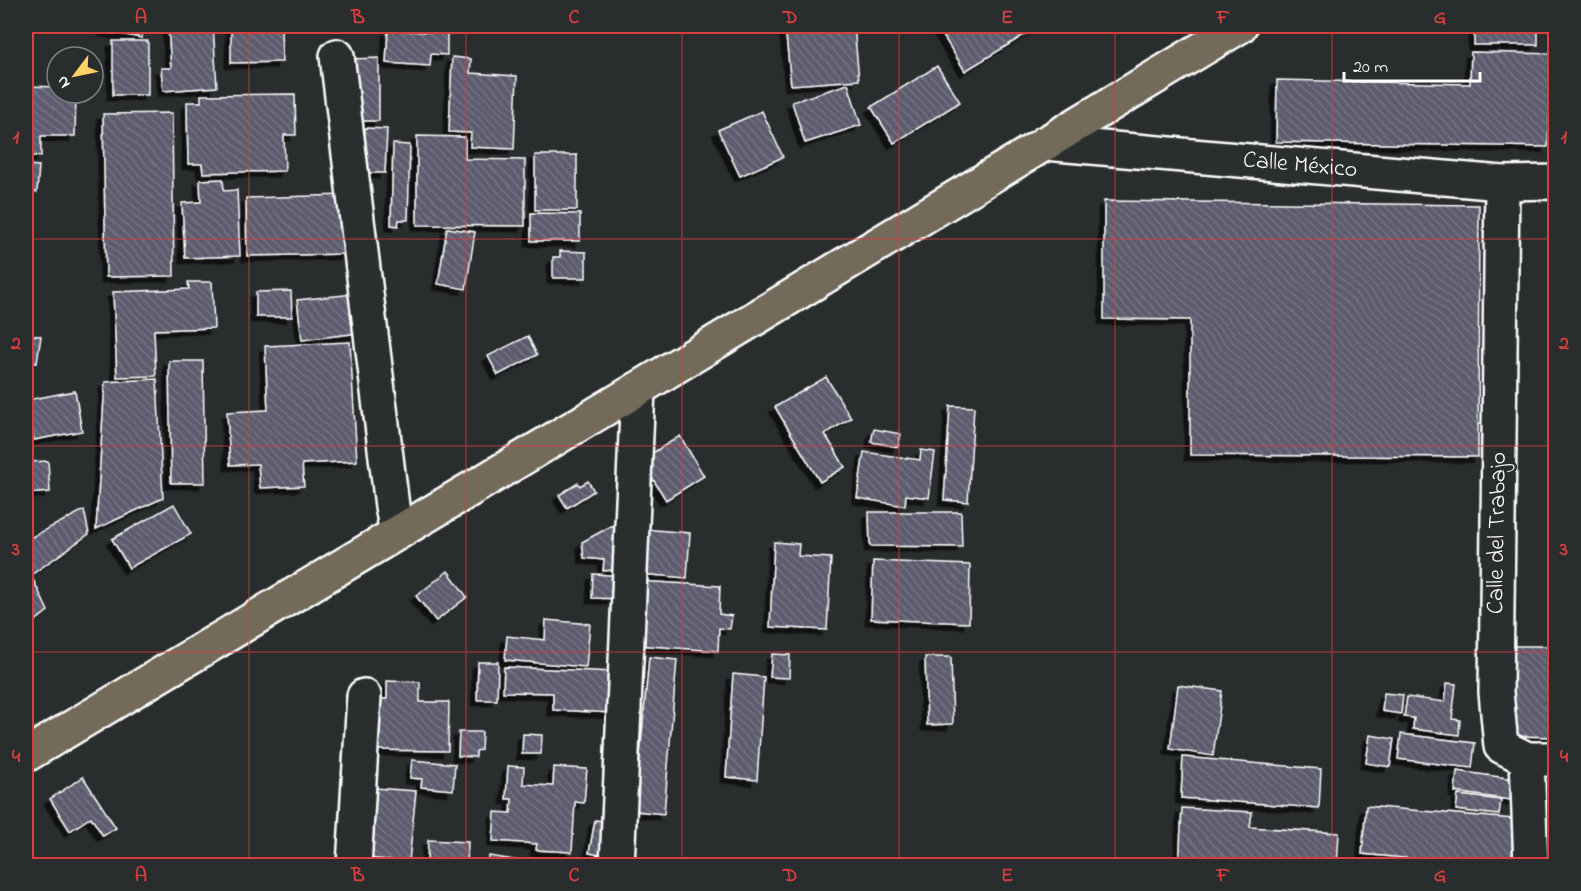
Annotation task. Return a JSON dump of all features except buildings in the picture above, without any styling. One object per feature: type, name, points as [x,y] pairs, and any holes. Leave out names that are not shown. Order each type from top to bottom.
[{"type":"main road","points":[[26,755],[1240,26]]},
{"type":"street","points":[[337,56],[397,533]]},
{"type":"street","name":"Calle México","points":[[1045,143],[1502,183],[1556,182]]},
{"type":"street","name":"Calle del Trabajo","points":[[1502,183],[1496,692],[1501,746],[1541,759],[1531,866]]},
{"type":"street","points":[[617,866],[638,389]]},
{"type":"street","points":[[354,866],[364,696]]}]
